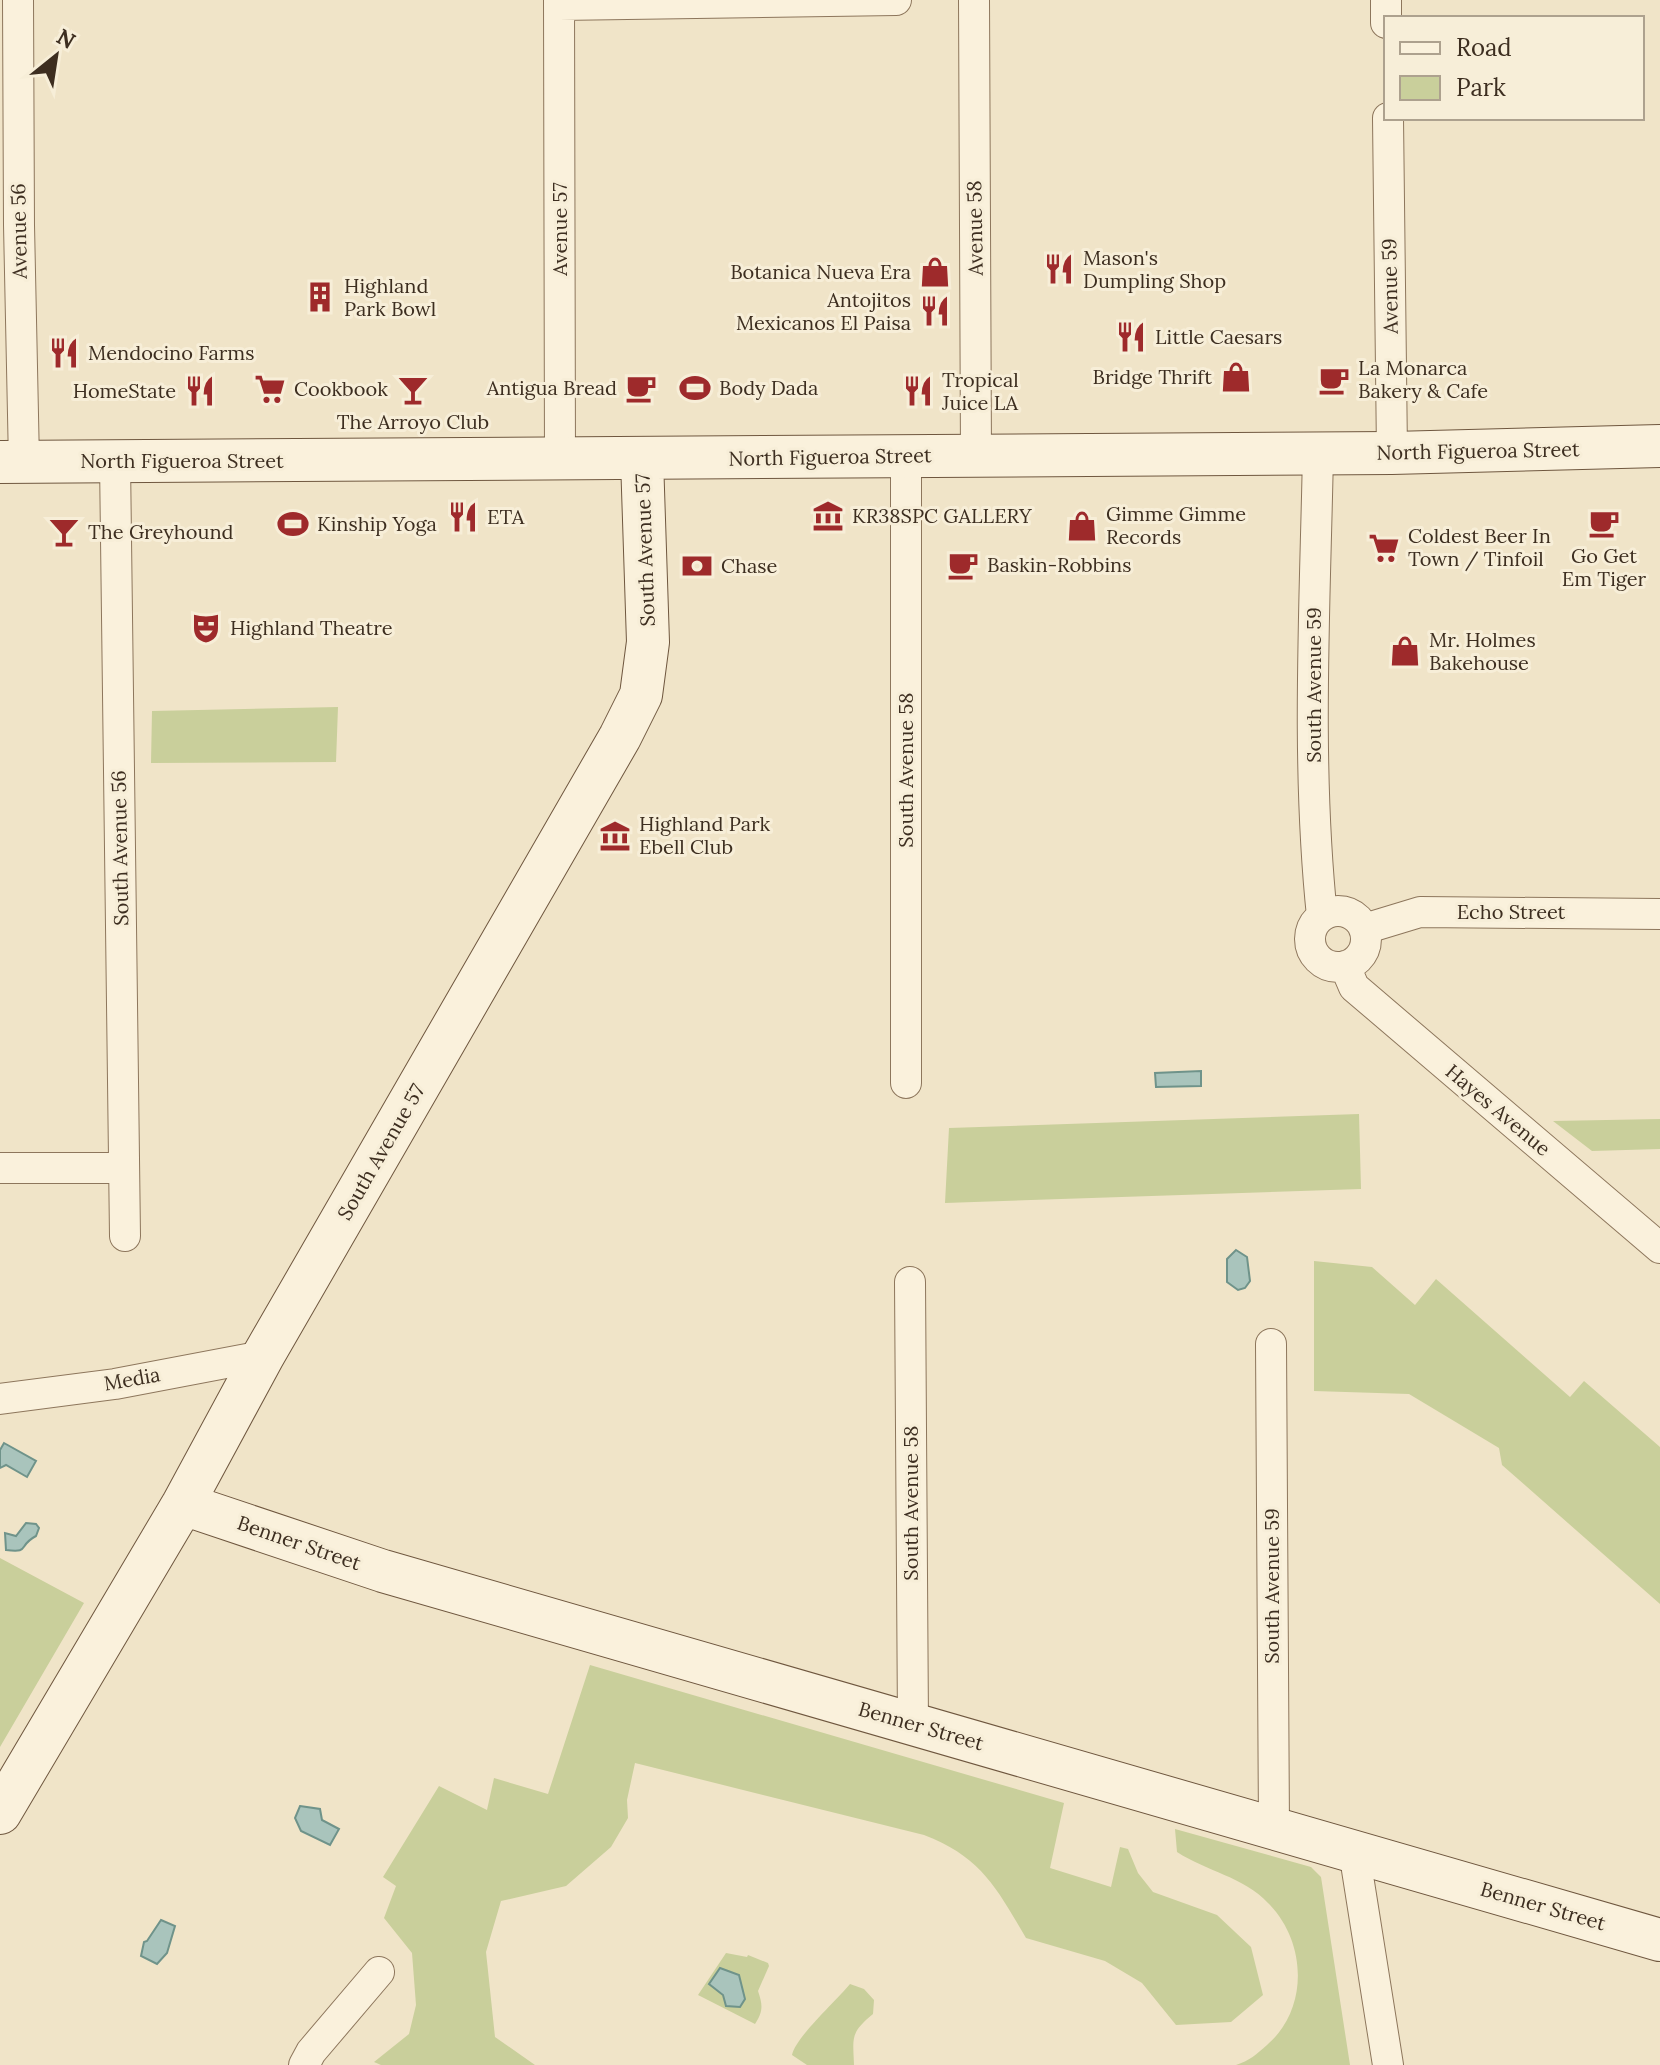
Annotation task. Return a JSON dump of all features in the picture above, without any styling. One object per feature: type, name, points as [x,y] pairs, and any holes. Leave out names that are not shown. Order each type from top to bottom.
[{"type":"street","name":"Avenue 56","points":[[12,462],[19,225],[18,0]]},
{"type":"street","points":[[559,3],[896,0]]},
{"type":"street","name":"Avenue 58","points":[[974,0],[976,455]]},
{"type":"street","name":"Avenue 57","points":[[559,3],[560,458]]},
{"type":"street","name":"Avenue 59","points":[[1388,120],[1392,453]]},
{"type":"street","name":"North Figueroa Street","points":[[12,462],[1392,453],[1660,446]]},
{"type":"street","name":"South Avenue 59","points":[[1318,453],[1312,684],[1315,849],[1322,916]]},
{"type":"street","name":"South Avenue 58","points":[[906,457],[906,1083]]},
{"type":"street","name":"South Avenue 57","points":[[0,1813],[183,1504],[263,1356],[605,763],[641,695],[648,642],[642,459]]},
{"type":"street","name":"South Avenue 56","points":[[115,461],[125,1236]]},
{"type":"street","points":[[1329,912],[1346,912],[1364,929],[1364,948],[1353,963],[1345,966],[1325,964],[1312,951],[1311,932],[1322,916],[1329,912]]},
{"type":"street","name":"Echo Street","points":[[1364,929],[1420,912],[1660,914]]},
{"type":"street","name":"Hayes Avenue","points":[[1345,966],[1354,987],[1660,1248]]},
{"type":"street","points":[[0,1168],[124,1168]]},
{"type":"street","name":"South Avenue 58","points":[[910,1282],[913,1723]]},
{"type":"street","name":"South Avenue 59","points":[[1271,1344],[1274,1828]]},
{"type":"street","name":"Media","points":[[0,1399],[115,1384],[263,1356]]},
{"type":"street","name":"Benner Street","points":[[183,1504],[383,1571],[1660,1940]]},
{"type":"street","points":[[1354,1851],[1388,2065]]},
{"type":"street","points":[[304,2065],[311,2052],[379,1972]]},
{"type":"green space","points":[[338,707],[336,762],[151,763],[152,711]]},
{"type":"green space","points":[[1359,1114],[1361,1189],[945,1203],[949,1128]]},
{"type":"green space","points":[[1660,1119],[1660,1149],[1592,1151],[1553,1121]]},
{"type":"green space","points":[[1314,1261],[1372,1267],[1415,1305],[1436,1279],[1570,1397],[1584,1381],[1660,1447],[1660,1604],[1502,1465],[1499,1448],[1409,1394],[1314,1391]]},
{"type":"green space","points":[[0,1558],[84,1603],[0,1747]]},
{"type":"green space","points":[[590,1665],[1064,1803],[1050,1868],[1111,1887],[1120,1847],[1128,1849],[1138,1873],[1153,1892],[1217,1915],[1251,1947],[1263,1995],[1231,2022],[1176,2025],[1142,1983],[1105,1961],[1026,1938],[985,1876],[960,1853],[944,1844],[924,1835],[635,1763],[627,1800],[628,1818],[611,1847],[566,1886],[501,1901],[486,1952],[495,2037],[535,2065],[381,2065],[374,2062],[409,2034],[416,2005],[412,1953],[384,1918],[396,1886],[383,1877],[439,1786],[487,1810],[494,1778],[548,1794]]},
{"type":"green space","points":[[1175,1829],[1311,1867],[1321,1877],[1350,2065],[1236,2065],[1253,2057],[1281,2030],[1296,1995],[1296,1956],[1281,1919],[1268,1903],[1236,1880],[1177,1852]]},
{"type":"green space","points":[[726,1953],[748,1955],[768,1963],[758,1991],[761,2008],[755,2024],[698,1995]]},
{"type":"green space","points":[[850,1984],[864,1989],[874,2000],[873,2014],[854,2036],[854,2065],[807,2065],[792,2055],[795,2048]]},
{"type":"water","points":[[1201,1071],[1201,1086],[1156,1087],[1155,1073]]},
{"type":"water","points":[[1236,1250],[1247,1257],[1250,1281],[1245,1288],[1238,1290],[1227,1282],[1227,1259]]},
{"type":"water","points":[[4,1443],[36,1461],[27,1477],[6,1465],[0,1468],[0,1450]]},
{"type":"water","points":[[26,1523],[36,1524],[39,1528],[36,1536],[21,1550],[6,1550],[5,1533],[16,1536]]},
{"type":"water","points":[[300,1806],[320,1809],[322,1820],[339,1829],[330,1845],[301,1831],[295,1818]]},
{"type":"water","points":[[161,1920],[175,1926],[167,1953],[157,1964],[141,1956],[144,1942]]},
{"type":"water","points":[[720,1968],[739,1975],[745,1999],[740,2007],[726,2006],[723,1995],[709,1984]]},
{"type":"place","name":"Mason's Dumpling Shop","points":[[1059,269]]},
{"type":"place","name":"Botanica Nueva Era","points":[[935,272]]},
{"type":"place","name":"Highland Park Bowl","points":[[320,297]]},
{"type":"place","name":"Antojitos Mexicanos El Paisa","points":[[935,311]]},
{"type":"place","name":"Little Caesars","points":[[1131,337]]},
{"type":"place","name":"Mendocino Farms","points":[[64,353]]},
{"type":"place","name":"Bridge Thrift","points":[[1236,377]]},
{"type":"place","name":"La Monarca Bakery & Cafe","points":[[1334,380]]},
{"type":"place","name":"Antigua Bread","points":[[641,388]]},
{"type":"place","name":"Body Dada","points":[[695,388]]},
{"type":"place","name":"Cookbook","points":[[270,389]]},
{"type":"place","name":"The Arroyo Club","points":[[413,390]]},
{"type":"place","name":"HomeState","points":[[200,391]]},
{"type":"place","name":"Tropical Juice LA","points":[[918,391]]},
{"type":"place","name":"KR38SPC GALLERY","points":[[828,516]]},
{"type":"place","name":"ETA","points":[[463,517]]},
{"type":"place","name":"Go Get Em Tiger","points":[[1604,523]]},
{"type":"place","name":"Kinship Yoga","points":[[293,524]]},
{"type":"place","name":"Gimme Gimme Records","points":[[1082,526]]},
{"type":"place","name":"The Greyhound","points":[[64,532]]},
{"type":"place","name":"Coldest Beer In Town / Tinfoil","points":[[1384,548]]},
{"type":"place","name":"Baskin-Robbins","points":[[963,565]]},
{"type":"place","name":"Chase","points":[[697,566]]},
{"type":"place","name":"Highland Theatre","points":[[206,628]]},
{"type":"place","name":"Mr. Holmes Bakehouse","points":[[1405,651]]},
{"type":"place","name":"Highland Park Ebell Club","points":[[615,836]]}]
